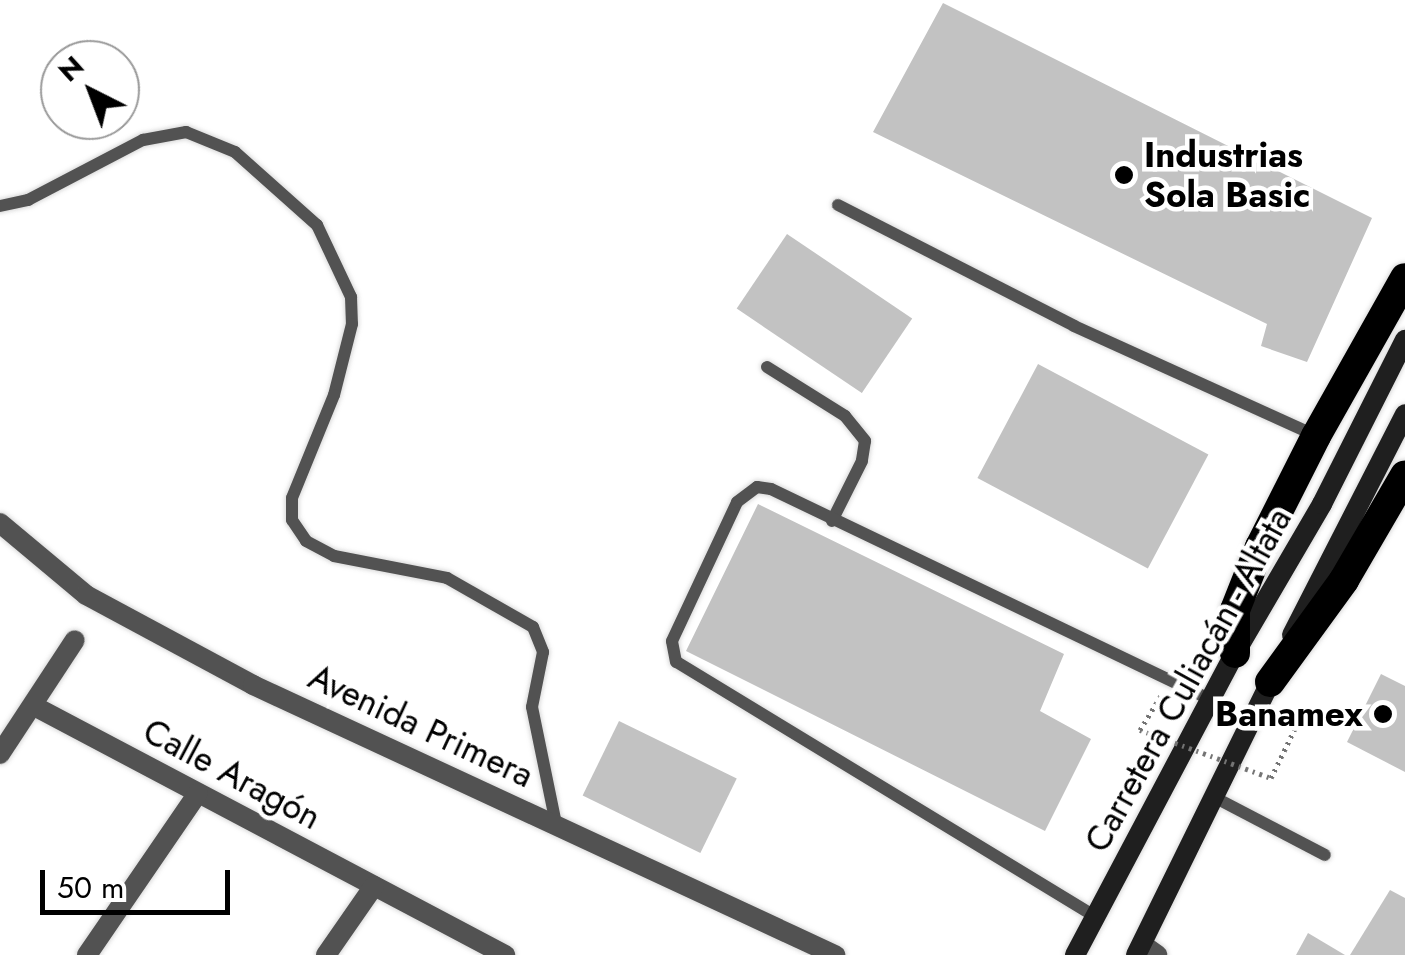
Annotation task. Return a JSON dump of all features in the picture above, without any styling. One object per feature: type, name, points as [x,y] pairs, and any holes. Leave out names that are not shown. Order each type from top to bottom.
[{"type":"highway","points":[[1235,654],[1235,610],[1245,582],[1316,436],[1405,278]]},
{"type":"highway","points":[[1270,682],[1392,516],[1405,475]]},
{"type":"main road","name":"Carretera Culiacán - Altata","points":[[1075,955],[1235,654],[1358,435],[1405,340]]},
{"type":"main road","name":"Carretera Culiacán - Altata","points":[[1145,951],[1214,797],[1405,414]]},
{"type":"street","name":"Avenida Primera","points":[[0,524],[64,578],[114,611],[253,685],[836,955]]},
{"type":"street","points":[[0,754],[75,640]]},
{"type":"street","name":"Calle Aragón","points":[[34,706],[505,955]]},
{"type":"street","points":[[87,955],[198,794]]},
{"type":"street","points":[[326,955],[374,886]]},
{"type":"lane","points":[[0,206],[28,200],[143,140],[186,132],[235,152],[318,225],[350,297],[352,324],[334,395],[292,498],[292,520],[306,541],[334,556],[447,578],[533,627],[543,652],[532,707],[556,824]]},
{"type":"lane","points":[[838,205],[1074,326],[1316,436]]},
{"type":"lane","points":[[767,368],[845,416],[865,441],[862,461],[832,521]]},
{"type":"lane","points":[[1096,917],[686,669],[672,656],[672,641],[743,495],[764,487],[1212,700]]},
{"type":"lane","points":[[1214,797],[1326,855]]},
{"type":"path","points":[[1159,698],[1140,730],[1271,778],[1301,716]]},
{"type":"building","name":"Industrias Sola Basic","points":[[943,3],[1372,218],[1307,362],[1261,346],[1267,324],[873,132]]},
{"type":"building","points":[[787,234],[912,318],[862,393],[737,309]]},
{"type":"building","points":[[1038,364],[1208,455],[1148,569],[977,478]]},
{"type":"building","points":[[758,504],[1064,654],[1040,711],[1091,739],[1045,831],[686,651]]},
{"type":"building","name":"Banamex","points":[[1381,674],[1405,686],[1405,772],[1347,742]]},
{"type":"building","points":[[619,721],[737,778],[700,853],[583,796]]},
{"type":"building","points":[[1390,890],[1405,898],[1405,955],[1350,955]]},
{"type":"building","points":[[1308,933],[1345,955],[1296,955]]},
{"type":"place","name":"Industrias Sola Basic","points":[[1124,175]]},
{"type":"place","name":"Banamex","points":[[1383,714]]}]
